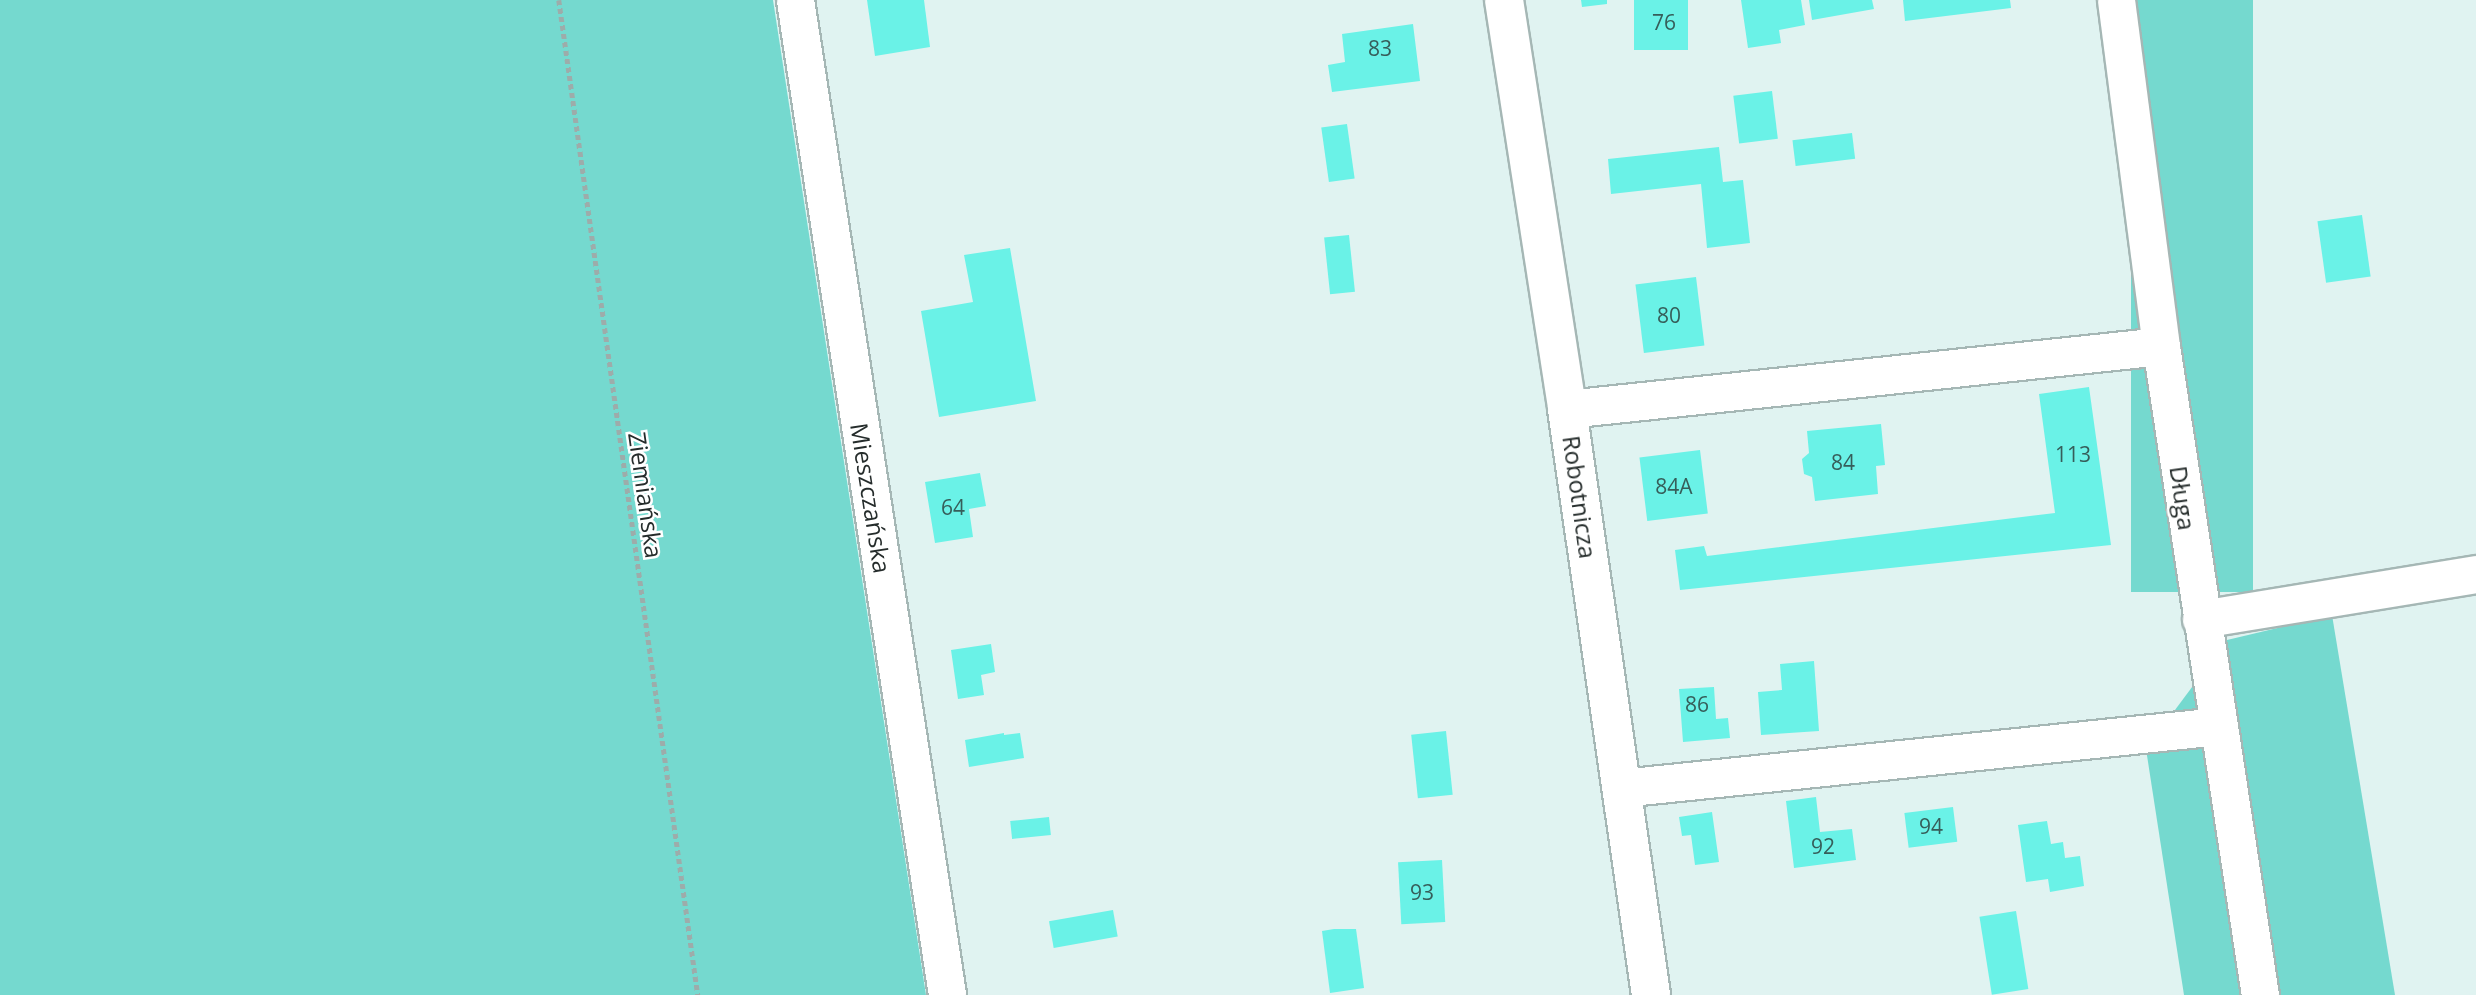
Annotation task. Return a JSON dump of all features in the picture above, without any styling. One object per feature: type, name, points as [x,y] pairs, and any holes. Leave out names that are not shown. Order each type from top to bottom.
[{"type":"street","name":"Mieszczańska","points":[[794,0],[947,995]]},
{"type":"street","name":"Robotnicza","points":[[1504,0],[1567,409],[1651,995]]},
{"type":"street","name":"Długa","points":[[2116,0],[2161,346],[2260,995]]},
{"type":"street","points":[[1567,409],[2161,346]]},
{"type":"street","points":[[2201,619],[2476,574]]},
{"type":"street","points":[[1621,788],[2219,726]]},
{"type":"path","name":"Ziemiańska","points":[[559,0],[698,995]]},
{"type":"shaded area","points":[[0,0],[773,0],[926,995],[0,995]]},
{"type":"shaded area","points":[[2131,0],[2253,0],[2253,592],[2131,592]]},
{"type":"shaded area","points":[[2332,615],[2395,995],[2184,995],[2146,749],[2227,640]]},
{"type":"building","points":[[867,0],[924,0],[930,47],[875,56]]},
{"type":"building","points":[[1581,0],[1607,0],[1607,4],[1582,7]]},
{"type":"building","points":[[1634,0],[1688,0],[1688,50],[1634,50]]},
{"type":"building","points":[[1741,0],[1801,0],[1805,25],[1779,30],[1781,43],[1748,48]]},
{"type":"building","points":[[1809,0],[1872,0],[1874,9],[1812,20]]},
{"type":"building","points":[[1903,0],[2010,0],[2011,8],[1905,21]]},
{"type":"building","points":[[1413,24],[1420,81],[1332,92],[1328,65],[1345,62],[1342,34]]},
{"type":"building","points":[[1772,91],[1778,139],[1739,143],[1733,96]]},
{"type":"building","points":[[1347,124],[1355,178],[1329,182],[1321,128]]},
{"type":"building","points":[[1852,133],[1855,159],[1796,166],[1792,140]]},
{"type":"building","points":[[1719,147],[1723,182],[1743,180],[1750,243],[1707,248],[1701,184],[1611,194],[1608,159]]},
{"type":"building","points":[[2362,215],[2371,276],[2326,283],[2317,221]]},
{"type":"building","points":[[1349,235],[1355,292],[1330,294],[1324,238]]},
{"type":"building","points":[[1010,248],[1036,401],[939,417],[921,311],[973,302],[964,255]]},
{"type":"building","points":[[1696,277],[1704,345],[1644,353],[1635,284]]},
{"type":"building","points":[[2089,387],[2111,545],[1680,590],[1675,550],[1704,546],[1707,556],[2055,513],[2039,394]]},
{"type":"building","points":[[1881,424],[1885,465],[1876,466],[1878,494],[1815,501],[1812,477],[1804,474],[1802,459],[1809,453],[1807,431]]},
{"type":"building","points":[[1700,450],[1708,514],[1647,521],[1639,457]]},
{"type":"building","points":[[980,473],[986,506],[969,509],[973,537],[935,543],[925,482]]},
{"type":"building","points":[[991,644],[995,672],[981,675],[984,695],[958,699],[951,650]]},
{"type":"building","points":[[1814,661],[1819,731],[1761,735],[1758,692],[1782,690],[1780,664]]},
{"type":"building","points":[[1714,687],[1716,719],[1728,718],[1730,738],[1683,742],[1679,689]]},
{"type":"building","points":[[1446,731],[1453,795],[1418,798],[1411,735]]},
{"type":"building","points":[[1020,733],[1024,758],[969,767],[965,740]]},
{"type":"building","points":[[1816,797],[1820,832],[1852,829],[1856,860],[1794,868],[1786,801]]},
{"type":"building","points":[[1953,807],[1957,842],[1909,848],[1904,813]]},
{"type":"building","points":[[1712,812],[1719,862],[1695,865],[1691,835],[1682,836],[1679,817]]},
{"type":"building","points":[[1049,817],[1051,835],[1012,839],[1010,821]]},
{"type":"building","points":[[2047,821],[2051,844],[2063,842],[2065,858],[2080,856],[2084,886],[2050,892],[2048,879],[2026,882],[2018,825]]},
{"type":"building","points":[[1442,860],[1445,922],[1401,924],[1398,862]]},
{"type":"building","points":[[1113,910],[1118,937],[1054,948],[1049,921]]},
{"type":"building","points":[[2016,911],[2028,989],[1992,995],[1979,917]]},
{"type":"building","points":[[1356,929],[1364,988],[1330,993],[1322,931]]}]
